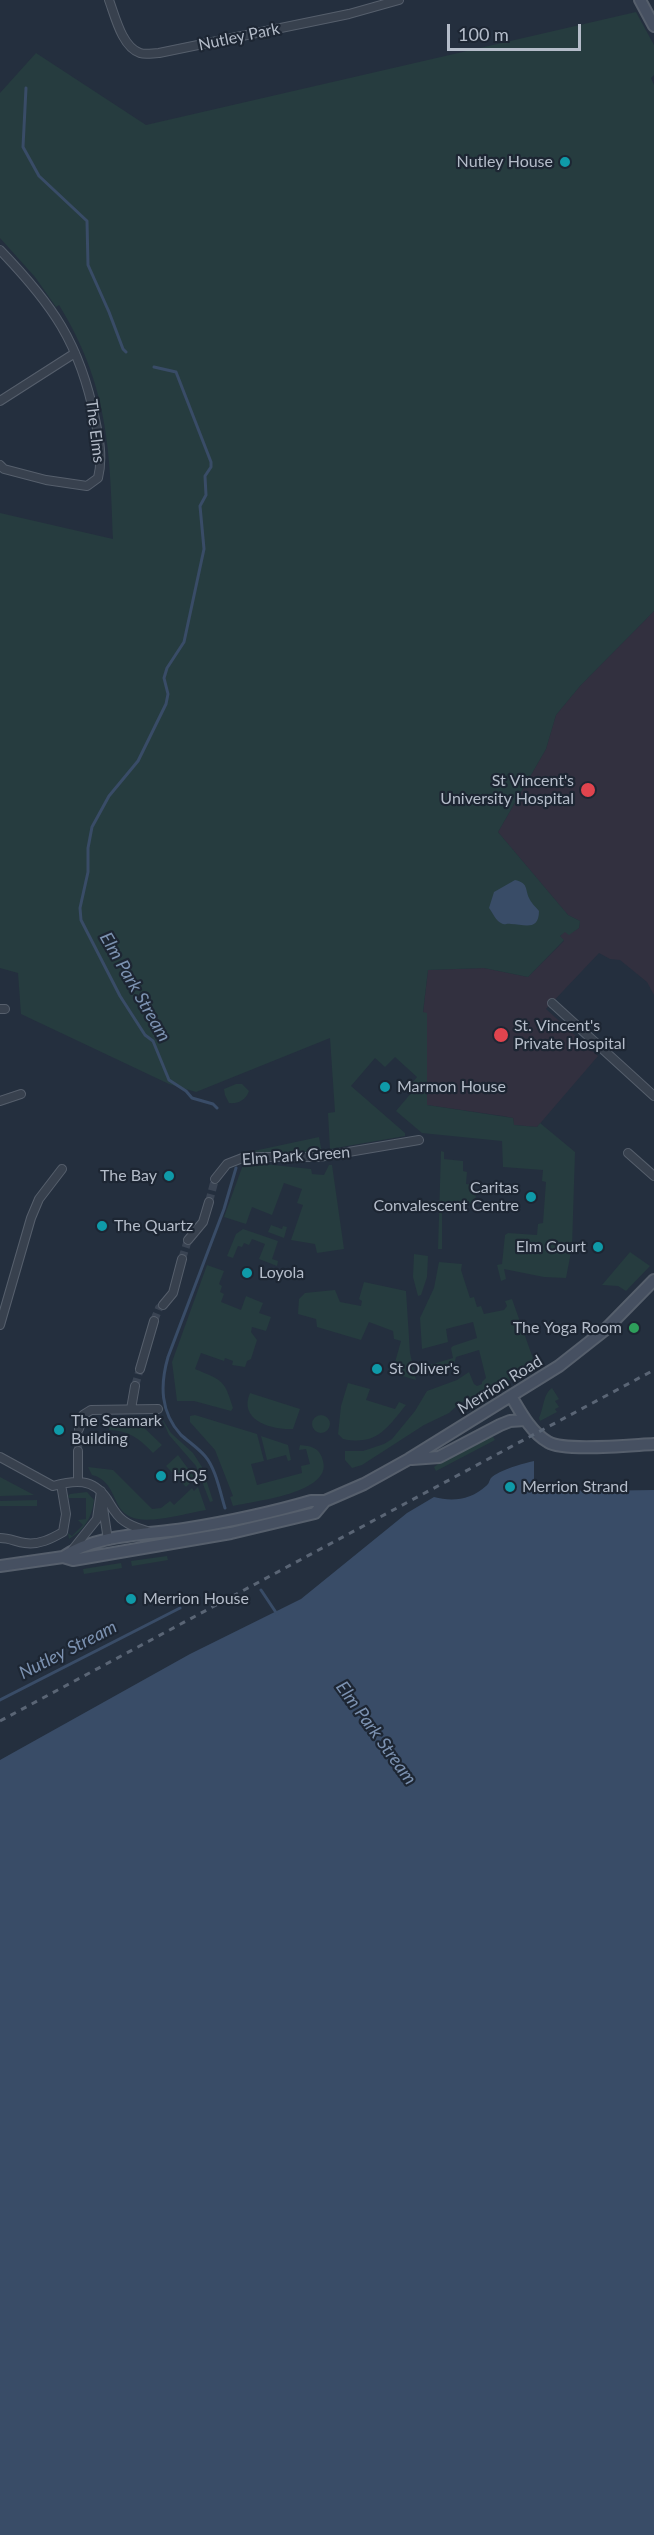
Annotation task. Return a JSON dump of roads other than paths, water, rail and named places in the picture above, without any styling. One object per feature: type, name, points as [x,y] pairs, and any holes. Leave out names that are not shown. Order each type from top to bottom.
[{"type":"main road","points":[[640,0],[654,26]]},
{"type":"main road","name":"Merrion Road","points":[[0,1566],[68,1553],[108,1540],[264,1514],[311,1501],[325,1501],[364,1484],[511,1396],[584,1348],[654,1280]]},
{"type":"main road","points":[[511,1396],[525,1420],[550,1443],[559,1446],[654,1444]]},
{"type":"main road","name":"Merrion Road","points":[[409,1459],[439,1457],[500,1425],[510,1421],[525,1420]]},
{"type":"main road","name":"Merrion Road","points":[[68,1553],[73,1560],[190,1541],[315,1513],[325,1501]]},
{"type":"main road","points":[[108,1540],[110,1553]]},
{"type":"street","name":"Nutley Park","points":[[109,0],[125,38],[133,49],[144,54],[159,53],[347,15],[399,0]]},
{"type":"street","name":"The Elms","points":[[0,250],[50,306],[64,327],[90,391],[100,449],[98,478],[87,486],[35,477],[4,469],[0,465]]},
{"type":"street","points":[[0,401],[75,353]]},
{"type":"street","points":[[552,1003],[654,1096]]},
{"type":"street","points":[[0,1101],[21,1094]]},
{"type":"street","name":"Elm Park Green","points":[[215,1179],[227,1164],[245,1157],[319,1157],[419,1140]]},
{"type":"street","points":[[628,1153],[654,1176]]},
{"type":"street","points":[[0,1325],[31,1218],[39,1199],[62,1169]]},
{"type":"street","points":[[188,1240],[203,1221],[209,1202]]},
{"type":"street","points":[[163,1305],[172,1293],[182,1259]]},
{"type":"street","points":[[140,1369],[154,1321]]},
{"type":"street","points":[[131,1409],[135,1386]]},
{"type":"street","points":[[79,1429],[83,1415],[91,1410],[158,1409]]},
{"type":"street","points":[[78,1451],[78,1481]]},
{"type":"street","points":[[0,1457],[53,1486],[78,1481],[90,1483],[100,1491],[108,1540]]},
{"type":"street","points":[[0,1538],[39,1543],[50,1540],[63,1532],[66,1514],[62,1484]]},
{"type":"street","points":[[68,1553],[97,1519],[100,1491]]},
{"type":"street","name":"Merrion Road","points":[[100,1491],[123,1520],[133,1527],[156,1533]]},
{"type":"water","points":[[515,880],[524,884],[530,900],[539,911],[538,918],[533,924],[503,924],[489,908],[494,892]]},
{"type":"water","points":[[534,1461],[534,1488],[587,1491],[654,1490],[654,2535],[0,2535],[0,1760],[190,1654],[301,1599],[407,1513],[434,1497],[461,1499],[468,1497],[480,1491],[491,1478],[500,1472]]},
{"type":"waterway","name":"Elm Park Stream","points":[[26,88],[23,147],[39,176],[87,221],[88,265],[126,352]]},
{"type":"waterway","name":"Elm Park Stream","points":[[154,367],[176,372],[211,462],[211,467],[205,476],[206,495],[200,506],[204,549],[184,642],[167,668],[164,678],[168,694],[166,704],[138,761],[109,796],[92,827],[88,848],[88,872],[80,908],[81,920],[120,996],[145,1035],[153,1041],[169,1080],[186,1091],[192,1098],[213,1104],[217,1108]]},
{"type":"waterway","name":"Elm Park Stream","points":[[225,1508],[209,1461],[181,1435],[169,1417],[163,1388],[168,1357],[224,1209],[236,1168]]},
{"type":"waterway","name":"Elm Park Stream","points":[[261,1590],[277,1614]]},
{"type":"waterway","name":"Nutley Stream","points":[[0,1700],[180,1608]]},
{"type":"tunnel","points":[[209,1202],[215,1179]]},
{"type":"tunnel","points":[[182,1259],[188,1240]]},
{"type":"tunnel","points":[[154,1321],[159,1308],[163,1305]]},
{"type":"tunnel","points":[[135,1386],[140,1369]]},
{"type":"tunnel","points":[[78,1451],[79,1429]]},
{"type":"railway","points":[[0,1721],[654,1370]]},
{"type":"place","name":"Nutley House","points":[[565,162]]},
{"type":"place","name":"St Vincent's University Hospital","points":[[588,790]]},
{"type":"place","name":"St. Vincent's Private Hospital","points":[[501,1035]]},
{"type":"place","name":"Marmon House","points":[[385,1087]]},
{"type":"place","name":"The Bay","points":[[169,1176]]},
{"type":"place","name":"Caritas Convalescent Centre","points":[[531,1197]]},
{"type":"place","name":"The Quartz","points":[[102,1226]]},
{"type":"place","name":"Elm Court","points":[[598,1247]]},
{"type":"place","name":"Loyola","points":[[247,1273]]},
{"type":"place","name":"The Yoga Room","points":[[634,1328]]},
{"type":"place","name":"St Oliver's","points":[[377,1369]]},
{"type":"place","name":"The Seamark Building","points":[[59,1430]]},
{"type":"place","name":"HQ5","points":[[161,1476]]},
{"type":"place","name":"Merrion Strand","points":[[510,1487]]},
{"type":"place","name":"Merrion House","points":[[131,1599]]}]
